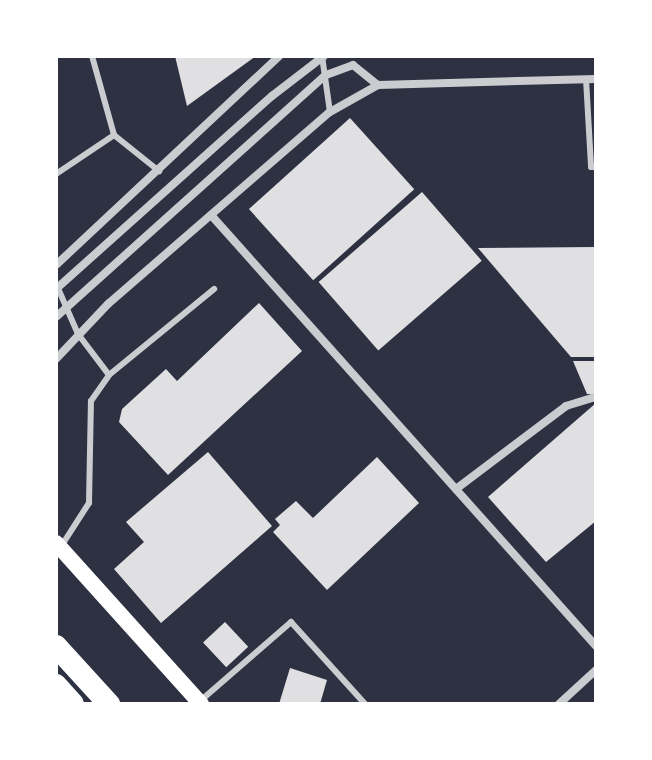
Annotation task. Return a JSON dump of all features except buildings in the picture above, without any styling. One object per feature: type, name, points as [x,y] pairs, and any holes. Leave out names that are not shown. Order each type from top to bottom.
[{"type":"highway","points":[[56,646],[109,704]]},
{"type":"highway","points":[[56,685],[73,704]]},
{"type":"main road","points":[[58,545],[200,703]]},
{"type":"street","points":[[56,265],[279,56]]},
{"type":"street","points":[[56,287],[272,96],[323,57]]},
{"type":"street","points":[[56,317],[326,75],[353,65],[378,85]]},
{"type":"street","points":[[56,359],[78,334],[330,112],[378,85],[596,79]]},
{"type":"street","points":[[211,215],[596,646]]},
{"type":"street","points":[[456,489],[566,406],[596,397]]},
{"type":"street","points":[[559,704],[596,670]]},
{"type":"lane","points":[[92,56],[114,135],[159,171]]},
{"type":"lane","points":[[323,57],[330,112]]},
{"type":"lane","points":[[586,79],[591,167],[596,167]]},
{"type":"lane","points":[[56,174],[114,135]]},
{"type":"lane","points":[[56,287],[78,334],[109,375]]},
{"type":"lane","points":[[58,545],[89,503],[91,401],[109,375],[214,289]]},
{"type":"lane","points":[[200,703],[291,622],[365,704]]}]
